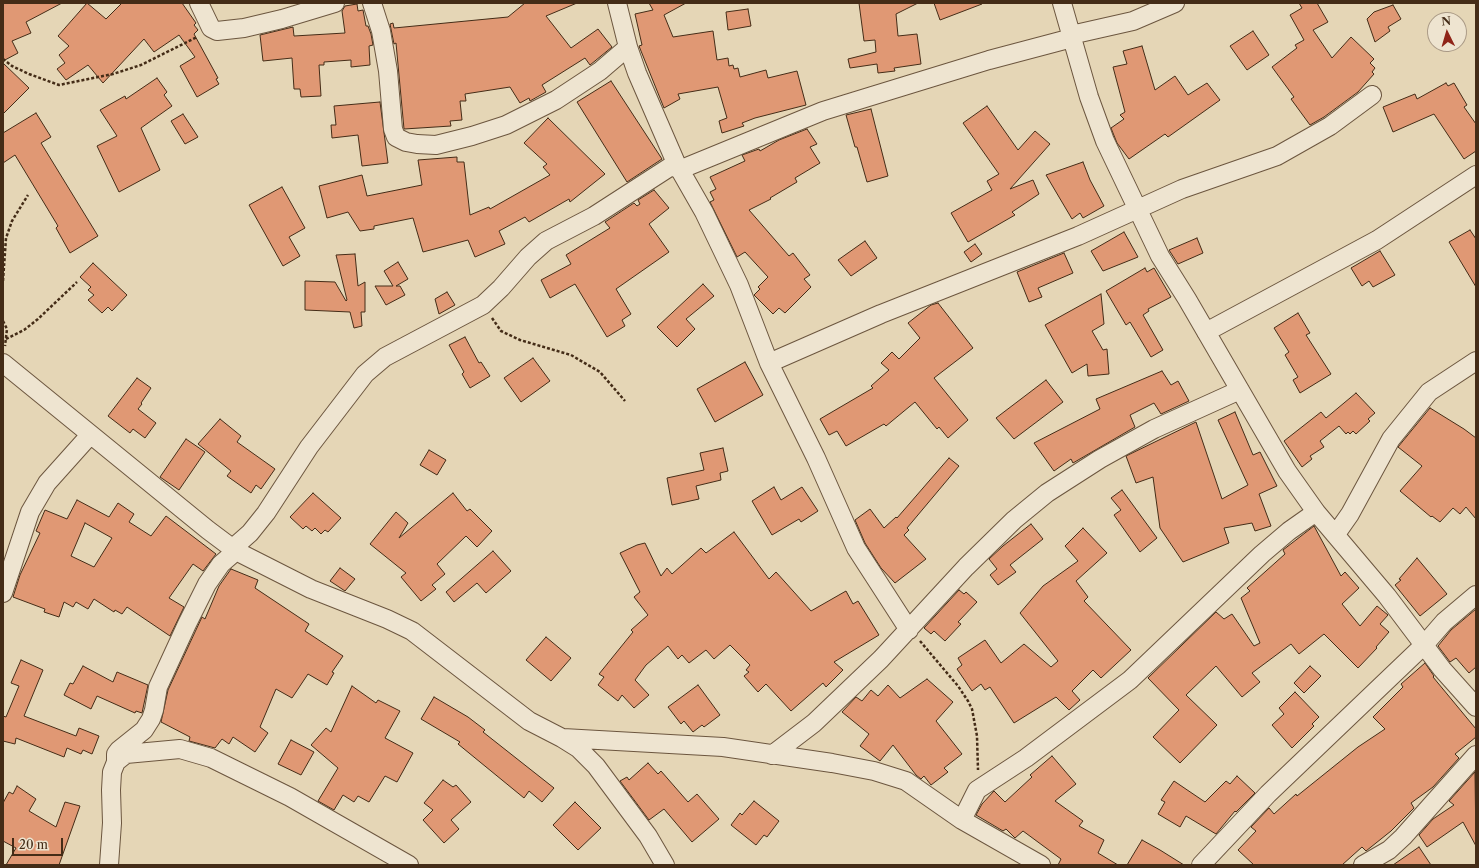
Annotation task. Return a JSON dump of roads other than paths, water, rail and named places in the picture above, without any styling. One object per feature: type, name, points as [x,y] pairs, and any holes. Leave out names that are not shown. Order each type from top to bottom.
[{"type":"street","points":[[199,3],[211,28],[217,31],[244,28],[335,3]]},
{"type":"street","points":[[372,3],[381,31],[388,71],[393,129],[396,137],[406,142],[417,144],[443,143],[472,136],[506,125],[556,100],[600,71],[628,48]]},
{"type":"street","points":[[617,3],[628,48],[640,80],[678,166],[704,212],[739,285],[769,363],[816,458],[856,548],[909,630]]},
{"type":"street","points":[[1062,3],[1089,97],[1104,141],[1160,256],[1188,299],[1287,471],[1316,512],[1387,596],[1442,669],[1476,707]]},
{"type":"street","points":[[109,865],[112,823],[112,772],[116,762],[116,754],[144,730],[151,719],[158,687],[207,584],[221,564],[250,533],[266,513],[309,447],[365,374],[385,358],[483,305],[501,288],[528,257],[546,241],[600,212],[678,166],[823,111],[981,62],[1072,36],[1133,21],[1175,3]]},
{"type":"street","points":[[769,363],[881,314],[1016,262],[1182,189],[1277,156],[1330,126],[1372,95]]},
{"type":"street","points":[[1206,332],[1377,240],[1476,175]]},
{"type":"street","points":[[1336,534],[1350,514],[1391,439],[1429,392],[1476,361]]},
{"type":"street","points":[[6,368],[234,550],[310,589],[387,619],[412,631],[442,652],[489,692],[529,722],[562,738],[578,748],[596,766],[648,836],[665,865]]},
{"type":"street","points":[[772,755],[814,723],[909,630],[971,562],[1014,520],[1047,493],[1100,459],[1154,429],[1240,390]]},
{"type":"street","points":[[3,593],[30,512],[47,482],[90,435]]},
{"type":"street","points":[[962,820],[977,790],[1026,758],[1130,680],[1262,554],[1289,531],[1316,512]]},
{"type":"street","points":[[1201,865],[1268,794],[1424,645],[1444,622],[1476,595]]},
{"type":"street","points":[[562,738],[723,747],[832,763],[874,771],[906,781],[962,820],[1042,865]]},
{"type":"street","points":[[116,762],[126,754],[164,749],[180,749],[211,758],[290,797],[409,865]]},
{"type":"street","points":[[1364,865],[1389,850],[1403,837],[1476,756]]}]
